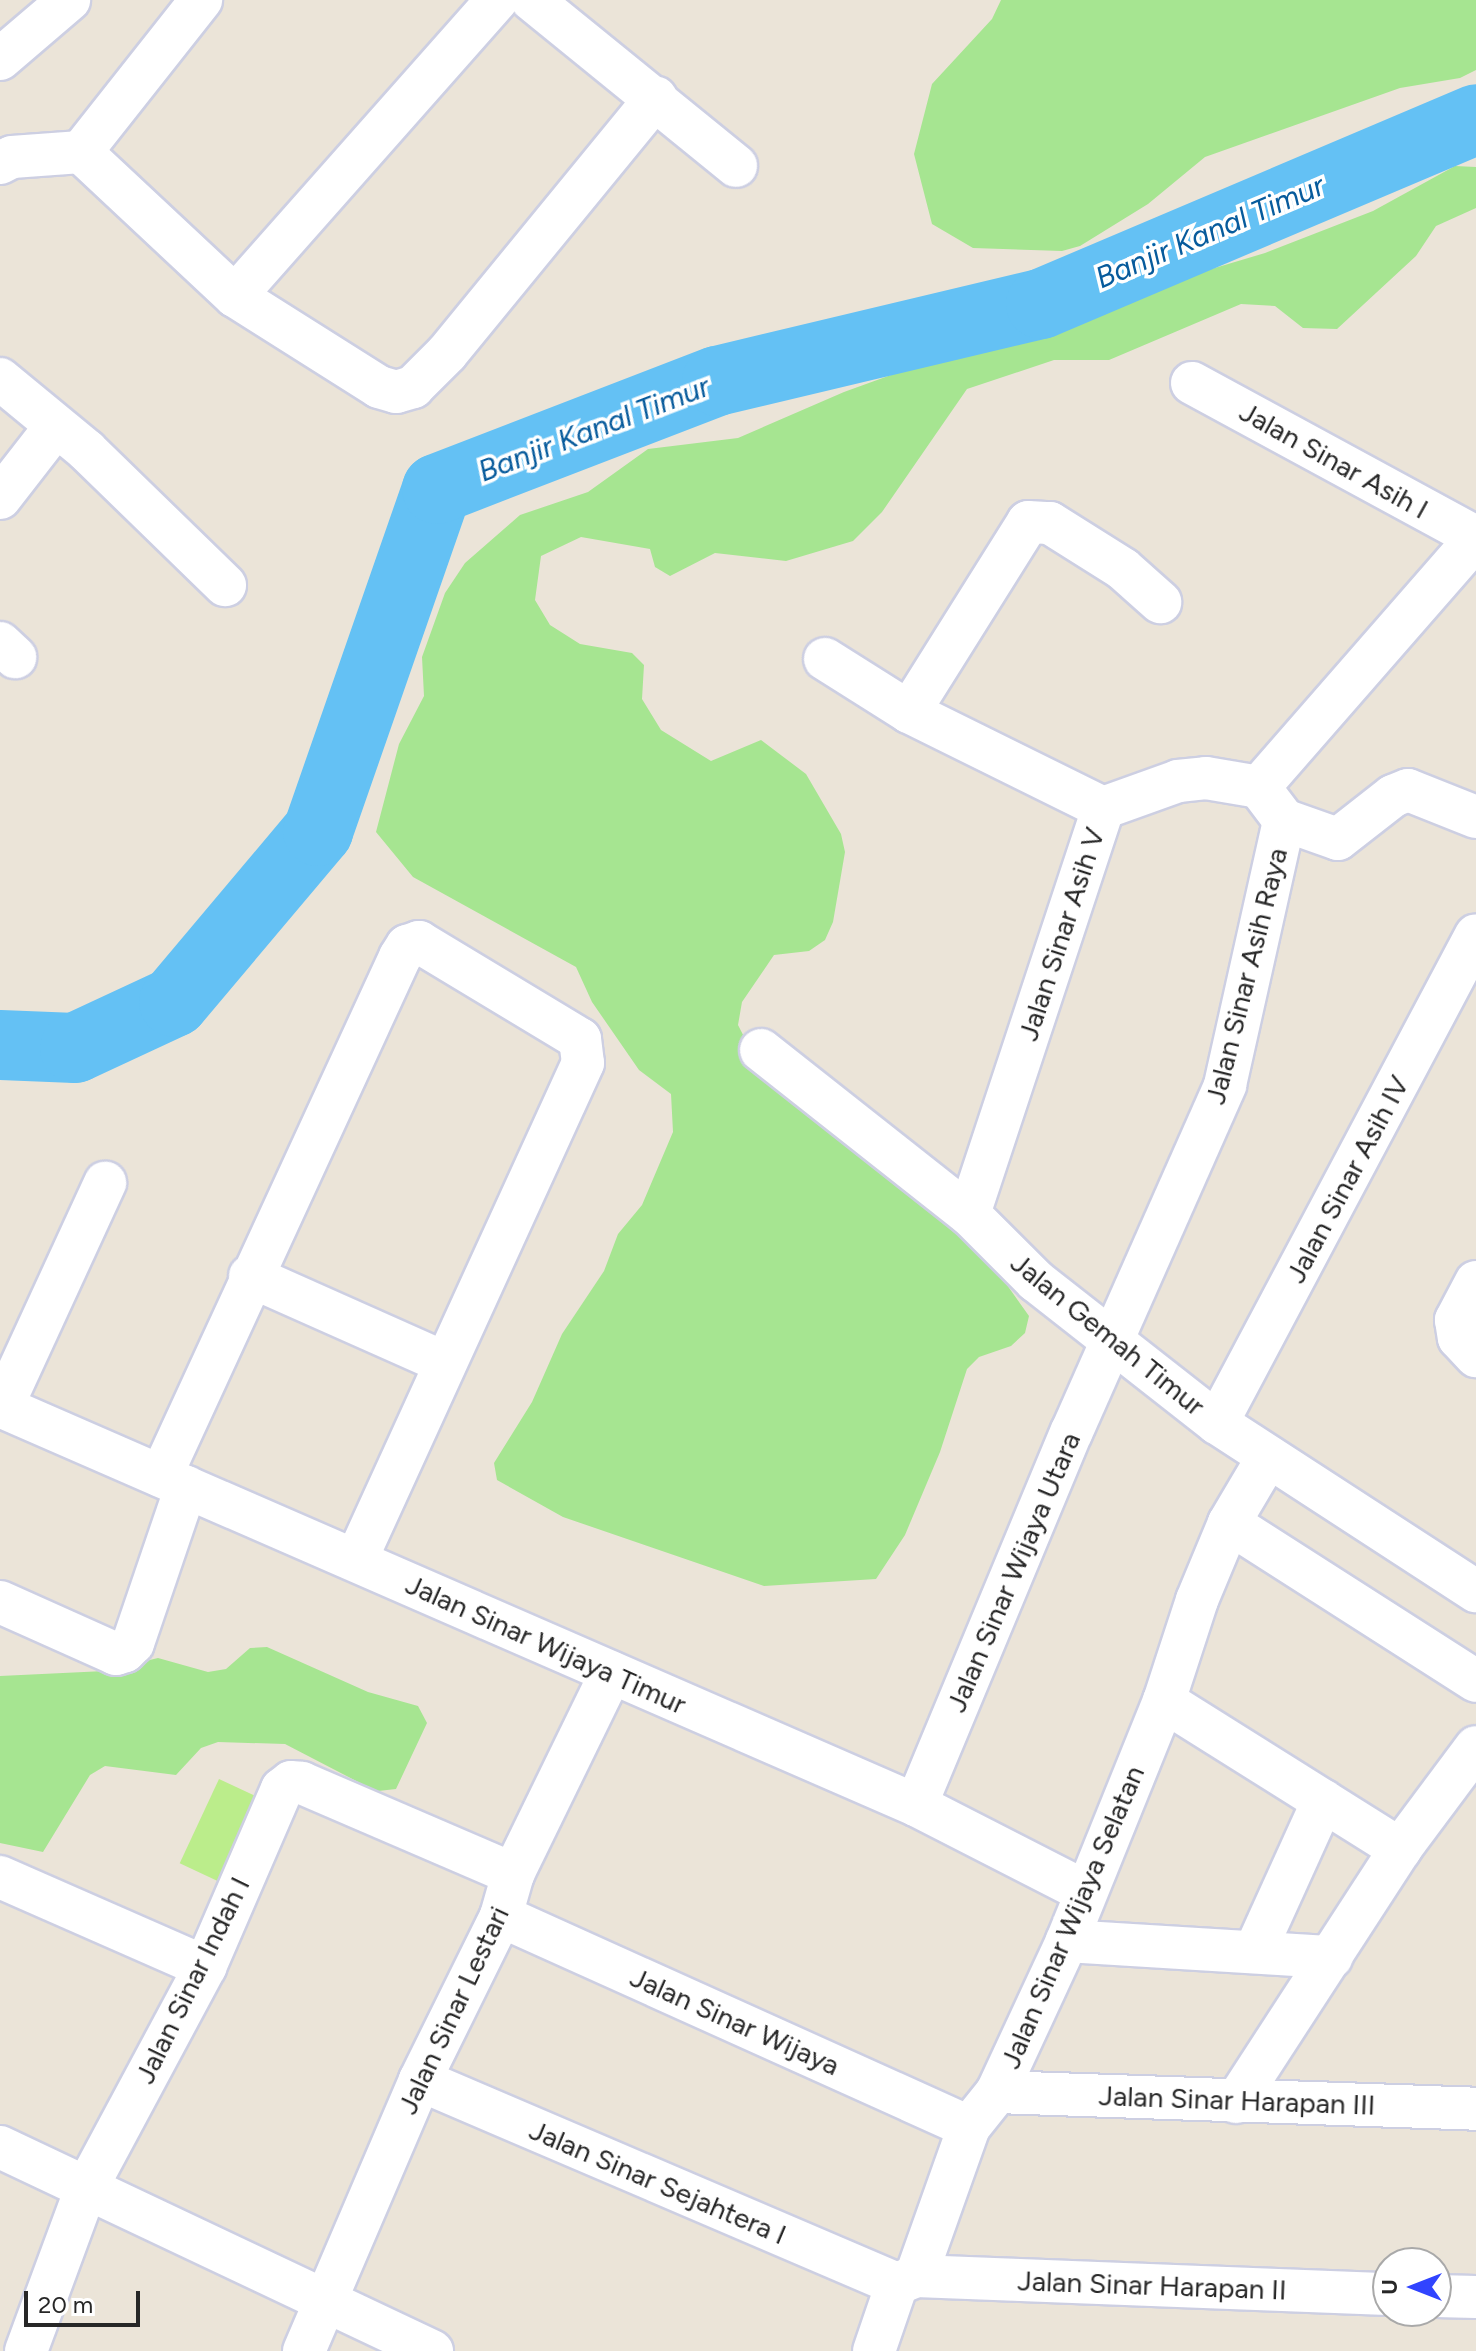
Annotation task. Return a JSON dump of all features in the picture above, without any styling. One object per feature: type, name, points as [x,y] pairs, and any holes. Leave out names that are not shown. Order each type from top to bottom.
[{"type":"street","points":[[0,59],[69,0]]},
{"type":"street","points":[[81,152],[201,0]]},
{"type":"street","points":[[235,296],[497,0]]},
{"type":"street","points":[[532,0],[736,166]]},
{"type":"street","points":[[0,163],[12,157],[81,152],[235,296],[379,387],[396,392],[413,387],[565,214],[656,98]]},
{"type":"street","points":[[0,379],[56,426],[225,585]]},
{"type":"street","name":"Jalan Sinar Asih I","points":[[1192,383],[1476,537]]},
{"type":"street","points":[[0,498],[56,426]]},
{"type":"street","points":[[909,712],[1028,522],[1050,523],[1123,569],[1160,602]]},
{"type":"street","points":[[1259,787],[1476,537]]},
{"type":"street","points":[[825,659],[909,712],[1103,808]]},
{"type":"street","name":"Jalan Sinar Asih V","points":[[969,1214],[1103,808],[1192,779],[1228,779],[1259,787]]},
{"type":"street","name":"Jalan Sinar Asih Raya","points":[[1112,1340],[1225,1085],[1284,820],[1259,787]]},
{"type":"street","points":[[1284,820],[1338,839],[1393,796],[1408,790],[1476,817]]},
{"type":"street","name":"Jalan Sinar Asih IV","points":[[1217,1423],[1476,935]]},
{"type":"street","points":[[0,1602],[116,1654],[133,1643],[174,1481],[250,1276],[400,957],[407,946],[419,942],[580,1039],[584,1050],[583,1063],[443,1362],[356,1560]]},
{"type":"street","name":"Jalan Gemah Timur","points":[[761,1050],[969,1214],[1036,1281],[1217,1423],[1476,1591]]},
{"type":"street","points":[[1,1406],[105,1183]]},
{"type":"street","points":[[250,1276],[443,1362]]},
{"type":"street","points":[[1473,1353],[1459,1338],[1456,1320],[1476,1282]]},
{"type":"street","name":"Jalan Sinar Wijaya Utara","points":[[916,1805],[1112,1340]]},
{"type":"street","name":"Jalan Sinar Wijaya Timur","points":[[1,1406],[916,1805],[1086,1892]]},
{"type":"street","name":"Jalan Sinar Wijaya Selatan","points":[[874,2351],[969,2127],[997,2092],[1067,1941],[1164,1701],[1178,1649],[1229,1523],[1268,1457]]},
{"type":"street","points":[[1229,1523],[1476,1681]]},
{"type":"street","name":"Jalan Sinar Lestari","points":[[304,2351],[323,2300],[420,2080],[501,1916],[513,1874],[611,1673]]},
{"type":"street","points":[[1164,1701],[1400,1849]]},
{"type":"street","points":[[1236,2102],[1400,1849],[1476,1747]]},
{"type":"street","name":"Jalan Sinar Indah I","points":[[26,2351],[86,2189],[205,1967],[282,1789],[291,1782],[302,1783],[513,1874]]},
{"type":"street","points":[[1255,1951],[1323,1801]]},
{"type":"street","points":[[0,1877],[205,1967]]},
{"type":"street","name":"Jalan Sinar Wijaya","points":[[501,1916],[969,2127]]},
{"type":"street","points":[[1067,1941],[1332,1957]]},
{"type":"street","name":"Jalan Sinar Sejahtera I","points":[[420,2080],[906,2280]]},
{"type":"street","name":"Jalan Sinar Harapan III","points":[[997,2092],[1236,2102],[1472,2102]]},
{"type":"street","points":[[0,2147],[432,2351]]},
{"type":"street","name":"Jalan Sinar Harapan II","points":[[906,2280],[1372,2294]]},
{"type":"street","points":[[1452,2296],[1476,2297]]},
{"type":"green space","points":[[1001,0],[1476,0],[1476,70],[1460,78],[1400,88],[1205,157],[1148,204],[1080,246],[1062,251],[973,248],[932,224],[914,154],[932,84],[992,19]]},
{"type":"green space","points":[[1455,166],[1476,167],[1476,208],[1436,226],[1416,256],[1337,329],[1303,328],[1275,306],[1241,304],[1109,360],[1054,360],[967,389],[882,512],[853,541],[786,561],[715,553],[670,576],[655,567],[650,549],[581,537],[541,556],[535,600],[550,625],[580,644],[632,653],[644,665],[642,699],[661,730],[711,761],[761,740],[806,774],[841,834],[845,852],[833,922],[825,940],[809,951],[774,955],[742,1002],[738,1025],[761,1070],[963,1223],[1029,1316],[1025,1333],[1011,1346],[979,1357],[967,1369],[940,1452],[905,1535],[876,1579],[764,1586],[563,1517],[497,1480],[494,1463],[532,1402],[562,1334],[604,1271],[618,1234],[642,1205],[673,1132],[671,1094],[639,1070],[592,1002],[576,967],[413,877],[376,832],[399,744],[424,696],[422,657],[445,593],[465,563],[520,515],[588,492],[648,449],[738,438],[844,392],[1054,316],[1265,253],[1373,211]]},
{"type":"green space","points":[[267,1647],[368,1692],[418,1706],[427,1723],[396,1789],[378,1791],[285,1744],[218,1742],[201,1748],[176,1775],[105,1766],[90,1775],[43,1852],[0,1843],[0,1676],[105,1671],[158,1658],[208,1672],[226,1669],[250,1648]]},
{"type":"green space","points":[[219,1779],[267,1801],[228,1886],[180,1863]]},
{"type":"waterway","name":"Banjir Kanal Timur","points":[[0,1045],[75,1048],[174,1002],[318,831],[437,489],[717,381],[1041,304],[1476,119]]}]
